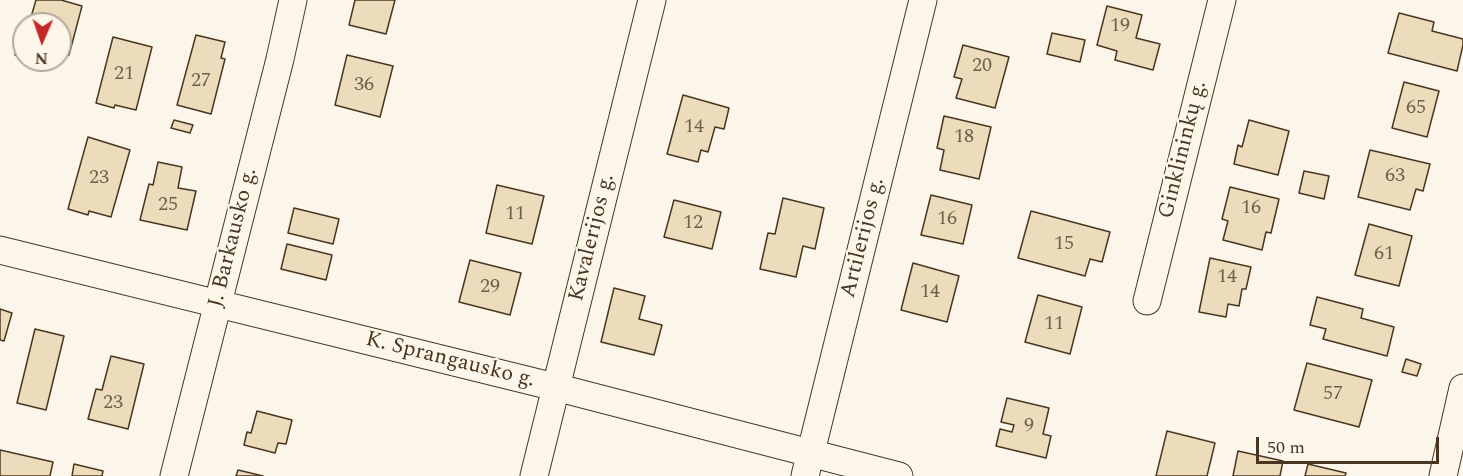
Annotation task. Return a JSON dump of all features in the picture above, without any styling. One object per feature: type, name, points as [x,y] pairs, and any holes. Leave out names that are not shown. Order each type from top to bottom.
[{"type":"street","name":"J. Barkausko g.","points":[[174,476],[293,0]]},
{"type":"street","name":"Kavalerijos g.","points":[[534,476],[652,0]]},
{"type":"street","name":"Artilerijos g.","points":[[808,465],[923,0]]},
{"type":"street","name":"Ginklininkų g.","points":[[1147,301],[1222,0]]},
{"type":"street","name":"K. Sprangausko g.","points":[[0,250],[555,387],[808,465],[899,476]]},
{"type":"street","points":[[1443,476],[1463,388]]},
{"type":"building","points":[[36,0],[61,0],[82,6],[72,44],[72,12],[32,12]]},
{"type":"building","points":[[355,0],[395,0],[386,34],[349,25]]},
{"type":"building","points":[[1107,6],[1142,15],[1136,38],[1160,44],[1153,70],[1115,60],[1117,51],[1097,45]]},
{"type":"building","points":[[1399,13],[1434,22],[1432,31],[1463,39],[1457,71],[1388,53]]},
{"type":"building","points":[[1052,33],[1085,40],[1080,62],[1047,54]]},
{"type":"building","points":[[196,35],[225,42],[221,58],[225,59],[211,114],[177,105]]},
{"type":"building","points":[[113,37],[152,47],[136,110],[115,105],[114,108],[96,103]]},
{"type":"building","points":[[963,45],[1009,57],[995,108],[956,98],[962,79],[954,77]]},
{"type":"building","points":[[347,55],[393,66],[380,117],[335,105]]},
{"type":"building","points":[[1404,82],[1439,91],[1427,137],[1392,128]]},
{"type":"building","points":[[683,95],[729,108],[724,129],[715,127],[708,152],[701,150],[698,162],[667,154]]},
{"type":"building","points":[[944,116],[991,127],[979,179],[940,170],[944,150],[937,148]]},
{"type":"building","points":[[174,120],[193,125],[190,133],[171,128]]},
{"type":"building","points":[[1249,120],[1289,131],[1278,175],[1234,164],[1238,145],[1242,147]]},
{"type":"building","points":[[88,137],[130,150],[111,217],[89,211],[88,215],[68,209]]},
{"type":"building","points":[[1370,150],[1430,164],[1423,191],[1416,189],[1410,210],[1358,197]]},
{"type":"building","points":[[158,162],[182,167],[178,188],[196,191],[187,230],[140,220],[149,184],[153,185]]},
{"type":"building","points":[[1304,171],[1329,176],[1324,199],[1299,193]]},
{"type":"building","points":[[497,185],[544,196],[532,244],[486,233]]},
{"type":"building","points":[[1230,187],[1279,199],[1271,233],[1266,232],[1262,250],[1223,240],[1228,221],[1222,219]]},
{"type":"building","points":[[931,195],[972,205],[963,244],[921,235]]},
{"type":"building","points":[[783,198],[824,208],[815,249],[803,246],[796,277],[760,269],[768,233],[775,234]]},
{"type":"building","points":[[674,200],[721,212],[712,249],[664,237]]},
{"type":"building","points":[[294,208],[339,219],[333,244],[288,233]]},
{"type":"building","points":[[1031,211],[1110,232],[1102,262],[1090,259],[1085,276],[1018,258]]},
{"type":"building","points":[[1369,224],[1412,236],[1399,286],[1355,275]]},
{"type":"building","points":[[287,244],[332,255],[326,280],[281,269]]},
{"type":"building","points":[[1210,258],[1251,267],[1246,289],[1242,289],[1239,306],[1228,304],[1226,317],[1199,312]]},
{"type":"building","points":[[470,260],[521,273],[510,315],[459,302]]},
{"type":"building","points":[[913,263],[959,276],[947,322],[901,310]]},
{"type":"building","points":[[614,288],[645,296],[639,319],[662,325],[654,355],[601,342]]},
{"type":"building","points":[[1038,295],[1082,307],[1070,354],[1025,342]]},
{"type":"building","points":[[1317,297],[1363,309],[1361,318],[1394,327],[1387,356],[1323,339],[1326,329],[1310,325]]},
{"type":"building","points":[[0,309],[12,313],[4,341],[0,340]]},
{"type":"building","points":[[35,329],[64,336],[46,410],[17,403]]},
{"type":"building","points":[[111,356],[144,364],[128,429],[88,419],[96,389],[102,390]]},
{"type":"building","points":[[1406,359],[1421,364],[1417,376],[1402,372]]},
{"type":"building","points":[[1307,363],[1372,380],[1359,427],[1294,410]]},
{"type":"building","points":[[1007,398],[1049,408],[1043,434],[1051,436],[1046,458],[996,446],[1000,429],[1012,432],[1014,425],[1001,422]]},
{"type":"building","points":[[257,411],[292,420],[286,444],[278,443],[275,453],[244,445],[247,432],[251,433]]},
{"type":"building","points":[[1167,431],[1215,443],[1207,476],[1156,476]]},
{"type":"building","points":[[0,450],[53,462],[50,476],[0,476]]},
{"type":"building","points":[[1238,451],[1283,461],[1280,476],[1233,476]]},
{"type":"building","points":[[74,464],[103,471],[102,476],[72,476]]},
{"type":"building","points":[[1308,464],[1346,473],[1345,476],[1305,476]]},
{"type":"building","points":[[238,470],[263,476],[236,476]]}]
